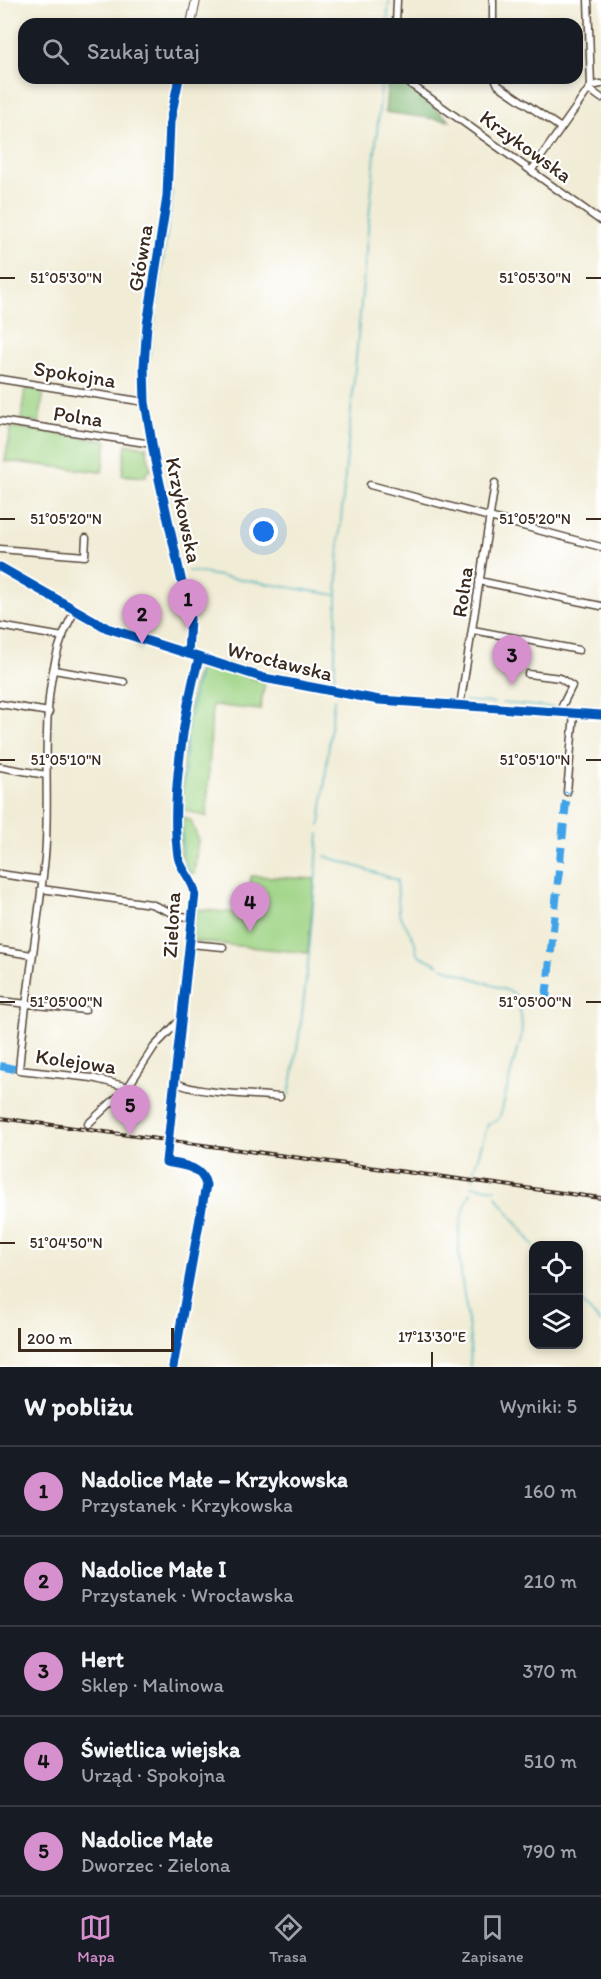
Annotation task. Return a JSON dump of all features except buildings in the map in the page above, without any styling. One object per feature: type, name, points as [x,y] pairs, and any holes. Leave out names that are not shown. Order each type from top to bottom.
[{"type":"street","points":[[192,18],[196,0]]},
{"type":"street","points":[[396,18],[398,0]]},
{"type":"street","points":[[493,0],[493,18]]},
{"type":"street","points":[[531,171],[590,87],[588,0]]},
{"type":"street","name":"Główna","points":[[152,444],[145,402],[145,350],[167,197],[170,122],[178,84]]},
{"type":"street","name":"Krzykowska","points":[[410,84],[601,221]]},
{"type":"street","points":[[498,84],[561,128]]},
{"type":"street","points":[[590,87],[601,84]]},
{"type":"street","points":[[590,87],[601,98]]},
{"type":"street","name":"Spokojna","points":[[0,379],[145,402]]},
{"type":"street","name":"Polna","points":[[0,422],[152,444]]},
{"type":"street","name":"Krzykowska","points":[[152,444],[190,619],[188,654]]},
{"type":"street","name":"Rolna","points":[[462,706],[495,483]]},
{"type":"street","points":[[370,485],[601,547]]},
{"type":"street","points":[[0,549],[85,556],[86,538]]},
{"type":"street","name":"Wrocławska","points":[[0,567],[107,628],[264,678],[341,695],[601,716]]},
{"type":"street","points":[[479,581],[601,606]]},
{"type":"street","points":[[25,1006],[42,880],[49,712],[54,670],[63,637],[75,611]]},
{"type":"street","points":[[0,626],[63,637]]},
{"type":"street","points":[[473,630],[579,650]]},
{"type":"street","name":"Zielona","points":[[173,1367],[206,1185],[203,1175],[194,1169],[166,1162],[194,886],[178,857],[177,814],[183,735],[199,658]]},
{"type":"street","points":[[54,670],[124,682]]},
{"type":"street","points":[[528,674],[560,678],[572,686],[561,713]]},
{"type":"street","points":[[0,704],[49,712]]},
{"type":"street","points":[[567,792],[574,714]]},
{"type":"street","points":[[0,767],[46,775]]},
{"type":"street","points":[[0,874],[42,880]]},
{"type":"street","points":[[41,889],[151,904],[177,915],[192,918]]},
{"type":"street","points":[[189,944],[223,947]]},
{"type":"street","points":[[0,950],[32,955]]},
{"type":"street","points":[[0,1001],[25,1006],[85,1010]]},
{"type":"street","name":"Kolejowa","points":[[25,1006],[19,1070],[92,1078],[128,1087]]},
{"type":"street","points":[[88,1124],[128,1087],[154,1047],[182,1017]]},
{"type":"street","points":[[175,1082],[181,1086],[204,1090],[280,1097]]},
{"type":"green space","points":[[387,84],[407,84],[450,121],[385,112]]},
{"type":"green space","points":[[25,388],[44,390],[39,423],[21,420]]},
{"type":"green space","points":[[11,427],[107,441],[102,472],[5,461]]},
{"type":"green space","points":[[126,444],[146,447],[151,471],[146,471],[146,477],[122,475]]},
{"type":"green space","points":[[204,663],[265,682],[260,710],[212,705],[207,816],[181,809],[189,709],[198,672]]},
{"type":"green space","points":[[181,817],[191,820],[198,839],[194,873],[189,874],[180,851]]},
{"type":"green space","points":[[251,876],[315,879],[308,953],[192,941],[196,909],[247,914]]},
{"type":"waterway","points":[[388,18],[389,0]]},
{"type":"waterway","points":[[373,694],[334,688],[339,541],[381,84]]},
{"type":"waterway","points":[[153,428],[148,365],[172,199],[171,183]]},
{"type":"waterway","points":[[157,451],[162,475]]},
{"type":"waterway","points":[[189,571],[336,595]]},
{"type":"waterway","points":[[190,717],[199,671]]},
{"type":"waterway","points":[[386,696],[413,698]]},
{"type":"waterway","points":[[320,825],[334,699]]},
{"type":"waterway","points":[[424,699],[455,701]]},
{"type":"waterway","points":[[465,701],[494,703]]},
{"type":"waterway","points":[[502,703],[557,708]]},
{"type":"waterway","points":[[566,708],[601,710]]},
{"type":"waterway","points":[[188,733],[189,722]]},
{"type":"waterway","points":[[185,760],[187,738]]},
{"type":"waterway","points":[[182,811],[185,766]]},
{"type":"waterway","points":[[182,819],[183,854]]},
{"type":"waterway","points":[[289,1095],[304,997],[319,834]]},
{"type":"waterway","points":[[325,856],[397,880],[399,913],[415,942],[417,954],[439,965]]},
{"type":"waterway","points":[[183,860],[189,872]]},
{"type":"waterway","points":[[442,967],[514,993],[521,1013],[521,1037],[501,1113],[498,1120],[488,1124],[474,1170]]},
{"type":"waterway","points":[[472,1186],[496,1189]]},
{"type":"waterway","points":[[470,1367],[470,1345],[461,1278],[459,1234],[463,1213],[471,1192]]},
{"type":"waterway","points":[[496,1196],[530,1241]]},
{"type":"waterway","points":[[583,1304],[601,1323]]},
{"type":"railway","points":[[0,1118],[601,1198]]},
{"type":"marked path","points":[[546,999],[567,792]]},
{"type":"marked path","points":[[0,1066],[19,1070]]},
{"type":"cycle path","points":[[178,84],[170,122],[167,197],[147,325],[144,366],[145,402],[155,461],[190,619],[188,654]]},
{"type":"cycle path","points":[[0,567],[107,628],[264,678],[379,700],[601,715]]},
{"type":"cycle path","points":[[173,1367],[206,1185],[196,1170],[166,1162],[195,893],[178,856],[177,783],[188,703],[199,658]]},
{"type":"place","name":"Nadolice Małe – Krzykowska","points":[[188,629]]},
{"type":"place","name":"Nadolice Małe I","points":[[142,644]]},
{"type":"place","name":"Hert","points":[[512,685]]},
{"type":"place","name":"Świetlica wiejska","points":[[250,932]]},
{"type":"place","name":"Nadolice Małe","points":[[130,1135]]}]
